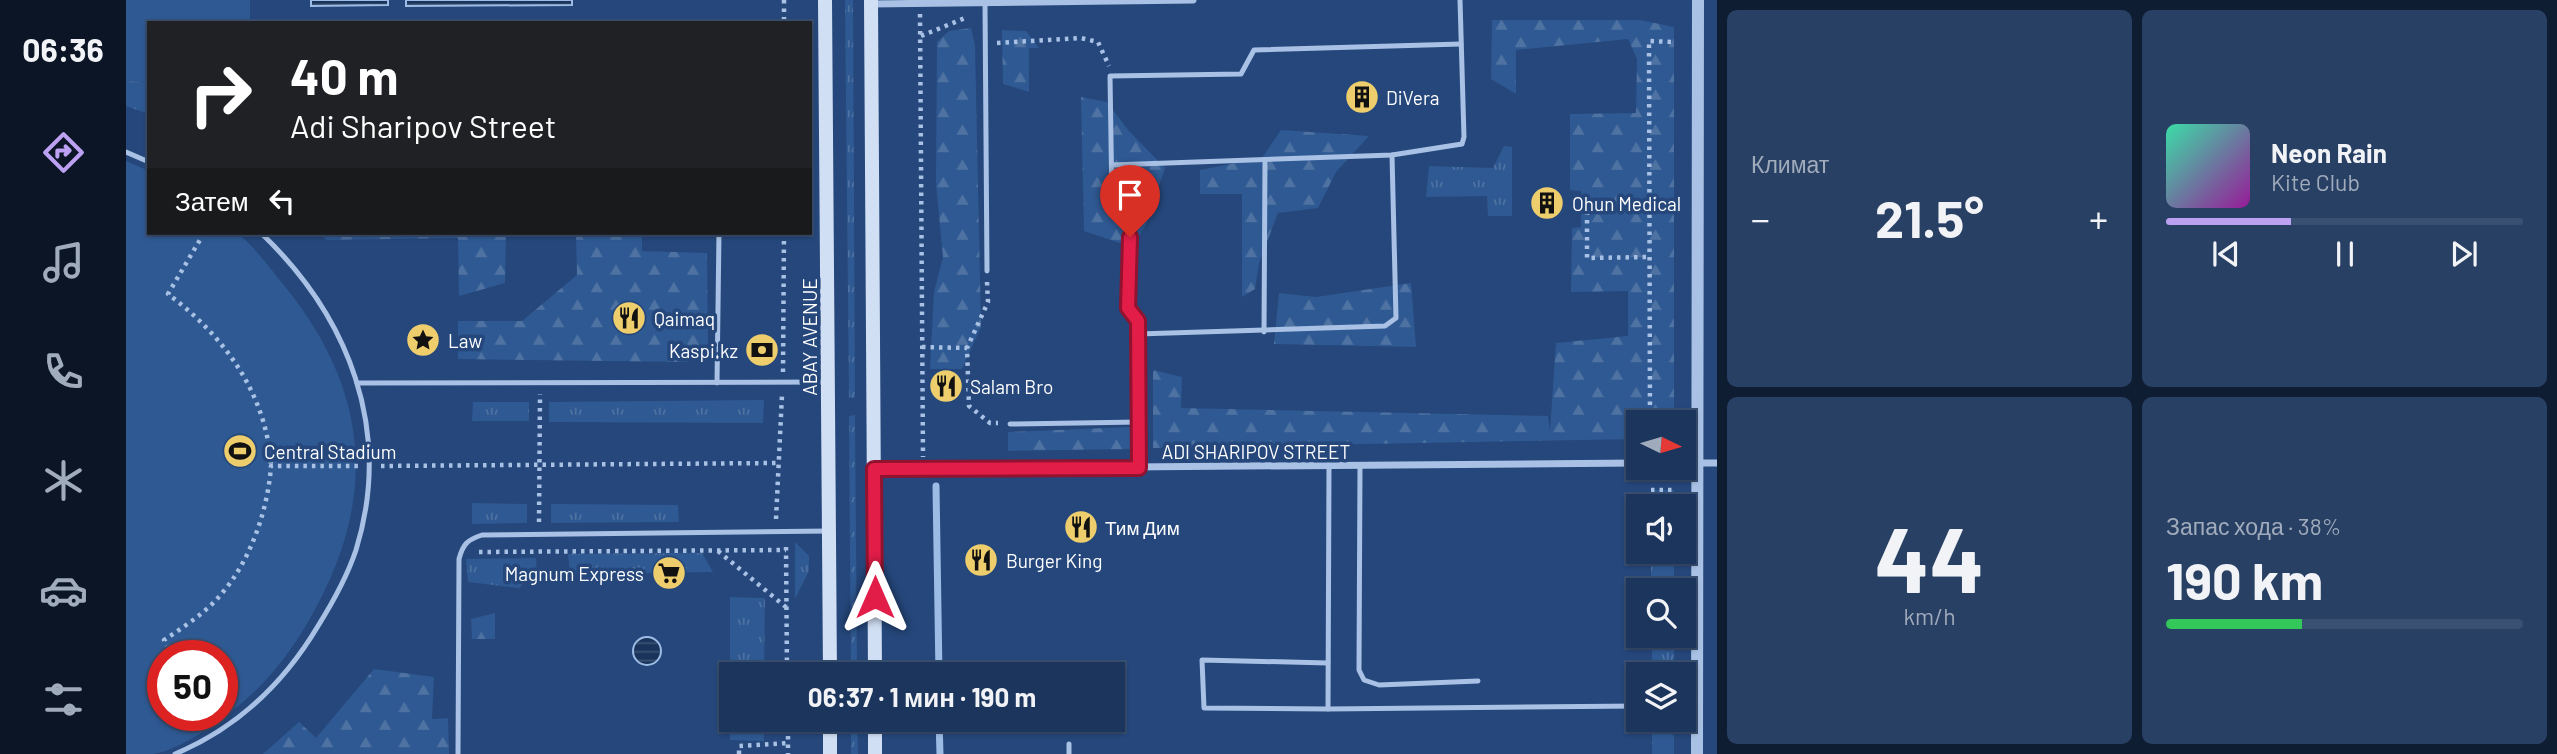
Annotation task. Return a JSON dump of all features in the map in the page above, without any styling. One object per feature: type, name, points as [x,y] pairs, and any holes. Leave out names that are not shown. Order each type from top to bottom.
[{"type":"main road","name":"ABAY AVENUE","points":[[825,0],[830,662]]},
{"type":"main road","points":[[871,2],[875,662]]},
{"type":"main road","points":[[830,732],[830,754]]},
{"type":"main road","points":[[875,732],[876,754]]},
{"type":"street","points":[[871,2],[1194,0]]},
{"type":"street","points":[[1691,410],[1698,0]]},
{"type":"street","name":"ADI SHARIPOV STREET","points":[[874,469],[1626,463]]},
{"type":"street","points":[[1696,463],[1717,463]]},
{"type":"street","points":[[1690,480],[1697,754]]},
{"type":"lane","points":[[1112,165],[1392,155],[1462,144],[1460,0]]},
{"type":"lane","points":[[985,3],[987,271]]},
{"type":"lane","points":[[1139,468],[1138,321],[1128,308],[1131,213],[1112,202],[1110,76],[1241,74],[1254,50],[1461,44]]},
{"type":"lane","points":[[126,152],[147,161]]},
{"type":"lane","points":[[1138,334],[1385,326],[1396,318],[1392,155]]},
{"type":"lane","points":[[1264,332],[1265,160]]},
{"type":"lane","points":[[175,754],[243,716],[264,697],[305,648],[342,584],[355,552],[368,498],[368,423],[348,358],[322,307],[304,280],[263,235]]},
{"type":"lane","points":[[716,383],[719,235]]},
{"type":"lane","points":[[357,383],[828,382]]},
{"type":"lane","points":[[1010,424],[1139,422]]},
{"type":"lane","points":[[1360,466],[1359,670],[1363,680],[1379,685],[1478,681]]},
{"type":"lane","points":[[1328,709],[1329,467]]},
{"type":"lane","points":[[458,754],[458,576],[463,545],[469,539],[482,535],[829,531]]},
{"type":"lane","points":[[1328,663],[1202,660],[1204,708],[1626,706]]},
{"type":"lane","points":[[1069,744],[1069,754]]},
{"type":"path","points":[[784,0],[785,21]]},
{"type":"path","points":[[920,13],[923,469]]},
{"type":"path","points":[[985,44],[1081,38],[1098,42],[1108,61],[1110,76]]},
{"type":"path","points":[[1650,410],[1649,41],[1674,41]]},
{"type":"path","points":[[1581,209],[1587,209],[1587,258],[1650,257]]},
{"type":"path","points":[[164,640],[200,614],[223,592],[238,570],[253,541],[264,508],[271,466],[267,434],[247,380],[210,331],[168,294],[203,235]]},
{"type":"path","points":[[987,271],[988,302],[967,348],[970,406],[990,423],[1010,424]]},
{"type":"path","points":[[922,347],[967,348]]},
{"type":"path","points":[[539,534],[540,383]]},
{"type":"path","points":[[370,466],[779,463]]},
{"type":"path","points":[[271,466],[346,466]]},
{"type":"path","points":[[1651,490],[1674,490]]},
{"type":"path","points":[[786,532],[787,662]]},
{"type":"path","points":[[717,550],[787,608]]},
{"type":"path","points":[[461,552],[786,550]]},
{"type":"path","points":[[788,732],[788,754]]},
{"type":"path","points":[[739,754],[739,746],[788,743]]},
{"type":"green space","points":[[126,0],[250,0],[250,21],[147,21],[147,82],[126,81]]},
{"type":"green space","points":[[845,0],[853,0],[855,398],[849,398]]},
{"type":"green space","points":[[1492,20],[1640,20],[1674,27],[1674,410],[1626,410],[1626,439],[1153,448],[1153,370],[1182,377],[1181,408],[1548,416],[1550,432],[1556,343],[1628,336],[1628,291],[1571,292],[1572,228],[1581,227],[1581,191],[1570,190],[1570,114],[1636,113],[1637,59],[1628,39],[1516,50],[1516,94],[1491,79]]},
{"type":"green space","points":[[971,28],[975,45],[981,327],[962,369],[930,369],[934,292],[943,257],[936,184],[937,42],[949,31]]},
{"type":"green space","points":[[1002,30],[1026,31],[1039,48],[1029,48],[1029,92],[1003,84]]},
{"type":"green space","points":[[126,81],[147,82],[147,113],[126,106]]},
{"type":"green space","points":[[1081,97],[1107,102],[1128,130],[1165,168],[1146,225],[1132,247],[1084,231]]},
{"type":"green space","points":[[1281,130],[1369,136],[1336,172],[1318,208],[1278,213],[1259,263],[1255,289],[1242,297],[1242,194],[1200,194],[1200,170],[1262,158]]},
{"type":"green space","points":[[1504,146],[1512,147],[1512,216],[1488,216],[1487,196],[1426,197],[1429,166],[1493,168]]},
{"type":"green space","name":"Central Stadium","points":[[126,161],[147,170],[147,235],[239,235],[261,257],[310,321],[331,359],[346,397],[354,436],[356,476],[350,516],[339,557],[306,626],[263,684],[238,705],[238,640],[147,640],[147,731],[203,731],[165,751],[126,754]]},
{"type":"green space","points":[[321,235],[506,235],[505,283],[459,296],[458,238],[327,240]]},
{"type":"green space","points":[[576,235],[642,235],[642,251],[707,253],[708,344],[688,362],[458,359],[458,321],[522,321],[577,275]]},
{"type":"green space","points":[[1411,283],[1416,347],[1274,344],[1279,293],[1316,297]]},
{"type":"green space","points":[[764,400],[763,423],[549,422],[549,402]]},
{"type":"green space","points":[[473,402],[529,402],[529,421],[472,421]]},
{"type":"green space","points":[[855,415],[857,662],[851,662],[849,416]]},
{"type":"green space","points":[[1130,427],[1132,449],[1008,451],[1008,432]]},
{"type":"green space","points":[[1651,490],[1674,490],[1674,494],[1651,494]]},
{"type":"green space","points":[[472,503],[527,504],[527,523],[472,524]]},
{"type":"green space","points":[[551,504],[678,505],[679,522],[551,523]]},
{"type":"green space","points":[[795,542],[809,556],[809,571],[795,599]]},
{"type":"green space","points":[[702,553],[713,572],[570,574],[568,554]]},
{"type":"green space","points":[[536,558],[537,574],[532,575],[519,588],[468,582],[466,559]]},
{"type":"green space","points":[[1651,564],[1674,564],[1674,578],[1651,578]]},
{"type":"green space","points":[[730,597],[765,598],[764,662],[730,662]]},
{"type":"green space","points":[[495,613],[495,639],[472,639],[471,619]]},
{"type":"green space","points":[[1652,648],[1674,648],[1674,662],[1652,662]]},
{"type":"green space","points":[[374,669],[434,677],[432,719],[448,718],[449,754],[263,754],[299,722],[316,738]]},
{"type":"green space","points":[[730,732],[764,732],[764,741],[730,740]]},
{"type":"green space","points":[[851,732],[857,732],[858,754],[851,754]]},
{"type":"green space","points":[[1652,732],[1674,735],[1674,754],[1652,754]]},
{"type":"shaded area","points":[[311,0],[388,0],[388,5],[311,6]]},
{"type":"shaded area","points":[[406,0],[572,0],[572,5],[406,6]]},
{"type":"shaded area","points":[[647,637],[657,641],[661,651],[657,661],[647,665],[637,661],[633,651],[637,641]]},
{"type":"waterway","points":[[936,486],[939,662]]},
{"type":"waterway","points":[[939,732],[940,754]]},
{"type":"place","name":"DiVera","points":[[1362,97]]},
{"type":"place","name":"Ohun Medical","points":[[1547,203]]},
{"type":"place","name":"Qaimaq","points":[[629,318]]},
{"type":"place","name":"Law","points":[[423,340]]},
{"type":"place","name":"Kaspi.kz","points":[[762,350]]},
{"type":"place","name":"Salam Bro","points":[[946,386]]},
{"type":"place","name":"Central Stadium","points":[[240,451]]},
{"type":"place","name":"Тим Дим","points":[[1081,527]]},
{"type":"place","name":"Burger King","points":[[981,560]]},
{"type":"place","name":"Magnum Express","points":[[669,573]]},
{"type":"route","points":[[875,597],[874,469],[1139,468],[1138,321],[1128,308],[1130,237]]}]
